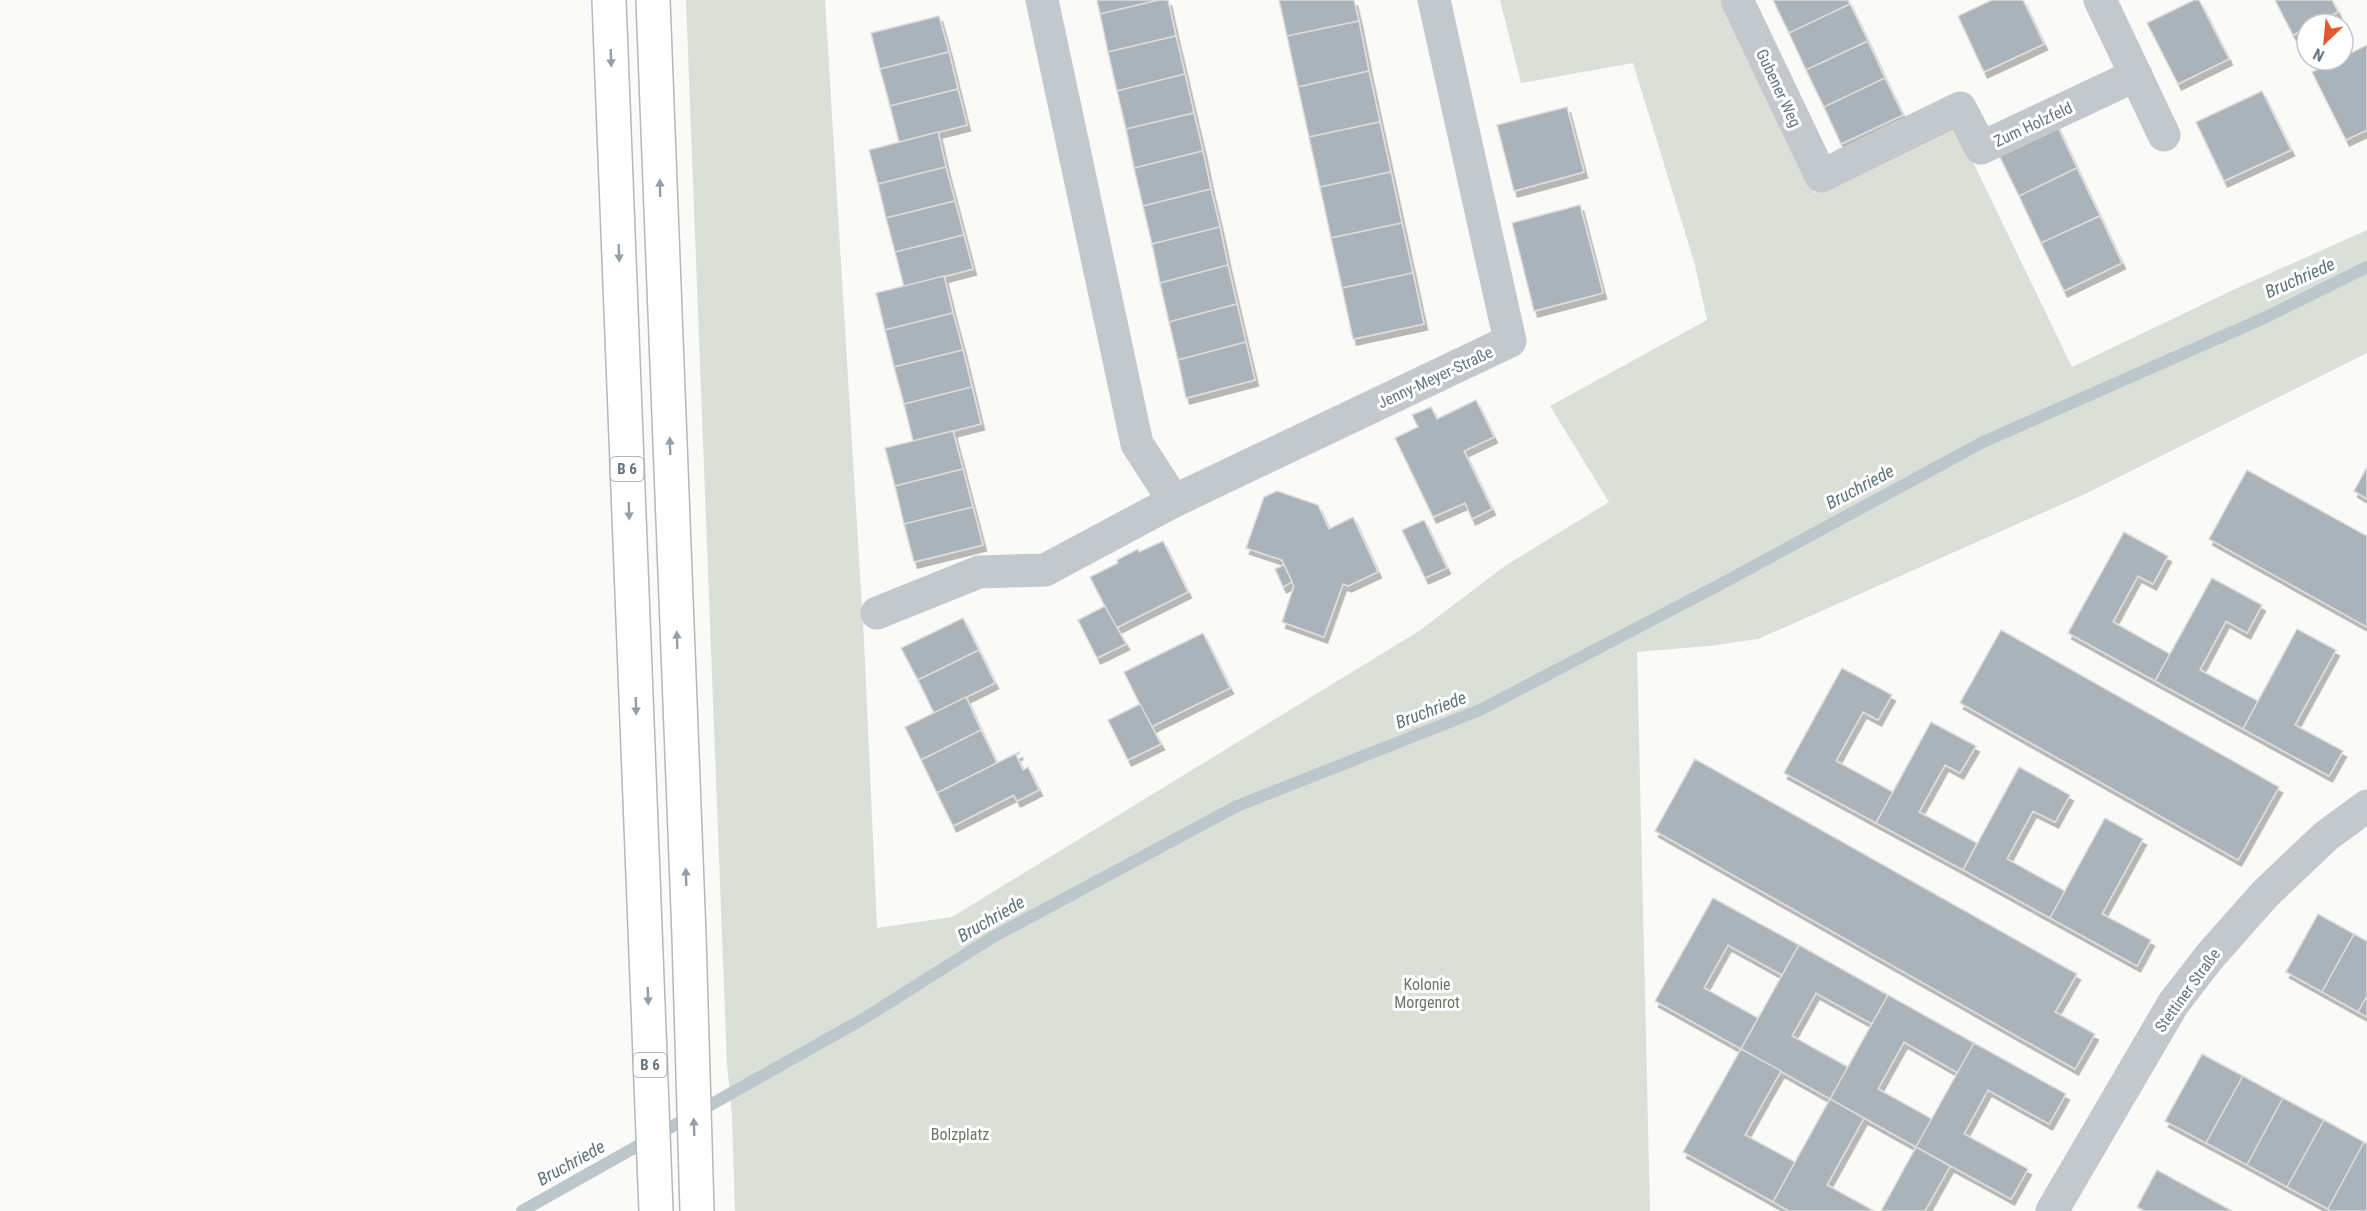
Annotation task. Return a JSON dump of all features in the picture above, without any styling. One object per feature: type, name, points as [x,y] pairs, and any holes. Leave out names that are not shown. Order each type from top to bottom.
[{"type":"highway","name":"B 6","points":[[609,0],[655,1202]]},
{"type":"highway","points":[[653,0],[689,936],[696,1198]]},
{"type":"street","points":[[1042,0],[1137,444],[1174,501]]},
{"type":"street","name":"Jenny-Meyer-Straße","points":[[877,613],[979,572],[1045,570],[1174,501],[1510,341],[1434,0]]},
{"type":"street","name":"Gubener Weg","points":[[1737,0],[1821,176]]},
{"type":"street","points":[[2100,0],[2164,135]]},
{"type":"street","name":"Zum Holzfeld","points":[[1821,176],[1960,108],[1981,148],[2136,75]]},
{"type":"street","name":"Stettiner Straße","points":[[2052,1211],[2173,1004],[2204,964],[2265,894],[2326,836],[2367,806]]},
{"type":"green space","points":[[686,0],[825,0],[864,641],[877,928],[952,917],[1419,631],[1505,566],[1609,502],[1550,406],[1707,320],[1695,265],[1633,63],[1521,83],[1500,0],[1720,0],[1815,193],[1956,127],[2072,367],[2233,290],[2367,230],[2367,353],[2085,494],[1758,639],[1637,652],[1650,1211],[735,1211],[732,1115],[727,1064]]},
{"type":"building","points":[[1097,0],[1159,0],[1100,14]]},
{"type":"building","points":[[1159,0],[1168,0],[1176,36],[1108,52],[1100,14]]},
{"type":"building","points":[[1279,0],[1354,0],[1359,21],[1287,36]]},
{"type":"building","points":[[1773,0],[1848,0],[1850,4],[1789,33]]},
{"type":"building","points":[[1992,0],[2023,0],[2044,44],[1984,72],[1958,16]]},
{"type":"building","points":[[2194,0],[2199,0],[2229,59],[2178,84],[2147,23]]},
{"type":"building","points":[[2275,0],[2332,0],[2338,12],[2295,12],[2295,34],[2293,35]]},
{"type":"building","points":[[1850,4],[1868,41],[1806,70],[1789,33]]},
{"type":"building","points":[[939,16],[949,52],[880,69],[871,33]]},
{"type":"building","points":[[1359,21],[1369,71],[1298,87],[1287,36]]},
{"type":"building","points":[[1176,36],[1185,74],[1117,91],[1108,52]]},
{"type":"building","points":[[1868,41],[1885,78],[1824,107],[1806,70]]},
{"type":"building","points":[[2367,45],[2367,130],[2346,140],[2312,72],[2355,72],[2355,51]]},
{"type":"building","points":[[949,52],[958,89],[890,106],[880,69]]},
{"type":"building","points":[[1369,71],[1380,122],[1309,137],[1298,87]]},
{"type":"building","points":[[1185,74],[1194,113],[1126,129],[1117,91]]},
{"type":"building","points":[[1885,78],[1903,115],[1841,144],[1824,107]]},
{"type":"building","points":[[958,89],[967,125],[899,142],[890,106]]},
{"type":"building","points":[[2262,91],[2291,150],[2224,181],[2196,122]]},
{"type":"building","points":[[1567,107],[1584,172],[1514,191],[1497,125]]},
{"type":"building","points":[[1194,113],[1203,151],[1134,168],[1126,129]]},
{"type":"building","points":[[2055,121],[2077,168],[2019,196],[1996,149]]},
{"type":"building","points":[[1380,122],[1391,172],[1320,187],[1309,137]]},
{"type":"building","points":[[938,132],[946,167],[878,184],[869,150]]},
{"type":"building","points":[[1203,151],[1211,189],[1143,206],[1134,168]]},
{"type":"building","points":[[946,167],[955,201],[886,218],[878,184]]},
{"type":"building","points":[[2077,168],[2100,216],[2041,243],[2019,196]]},
{"type":"building","points":[[1391,172],[1402,223],[1331,238],[1320,187]]},
{"type":"building","points":[[1211,189],[1220,227],[1152,244],[1143,206]]},
{"type":"building","points":[[955,201],[964,235],[895,252],[886,218]]},
{"type":"building","points":[[1580,205],[1603,293],[1534,311],[1512,223]]},
{"type":"building","points":[[2100,216],[2122,263],[2064,291],[2041,243]]},
{"type":"building","points":[[1402,223],[1413,273],[1342,288],[1331,238]]},
{"type":"building","points":[[1220,227],[1228,265],[1160,283],[1152,244]]},
{"type":"building","points":[[964,235],[973,269],[904,287],[895,252]]},
{"type":"building","points":[[1228,265],[1237,304],[1169,322],[1160,283]]},
{"type":"building","points":[[1413,273],[1424,324],[1353,339],[1342,288]]},
{"type":"building","points":[[944,276],[953,313],[885,330],[876,293]]},
{"type":"building","points":[[1237,304],[1246,342],[1178,360],[1169,322]]},
{"type":"building","points":[[953,313],[963,350],[894,367],[885,330]]},
{"type":"building","points":[[1246,342],[1255,380],[1186,398],[1178,360]]},
{"type":"building","points":[[963,350],[972,387],[904,404],[894,367]]},
{"type":"building","points":[[972,387],[981,424],[913,441],[904,404]]},
{"type":"building","points":[[1476,400],[1494,437],[1464,451],[1492,509],[1472,519],[1465,503],[1433,517],[1395,438],[1418,427],[1412,415],[1431,407],[1437,419]]},
{"type":"building","points":[[953,431],[963,469],[895,486],[885,448]]},
{"type":"building","points":[[2367,467],[2367,499],[2354,491]]},
{"type":"building","points":[[963,469],[973,507],[904,524],[895,486]]},
{"type":"building","points":[[2247,470],[2367,536],[2367,627],[2209,539]]},
{"type":"building","points":[[1277,491],[1318,505],[1329,529],[1353,517],[1378,572],[1348,586],[1343,584],[1324,637],[1282,622],[1294,586],[1282,560],[1246,548],[1264,497]]},
{"type":"building","points":[[973,507],[983,545],[914,562],[904,524]]},
{"type":"building","points":[[1424,520],[1447,568],[1425,578],[1402,530]]},
{"type":"building","points":[[2124,532],[2168,556],[2153,584],[2138,576],[2113,622],[2170,654],[2155,681],[2068,633]]},
{"type":"building","points":[[1163,541],[1188,592],[1116,628],[1090,577],[1118,563],[1117,560],[1138,549],[1139,552]]},
{"type":"building","points":[[1284,565],[1292,582],[1283,587],[1275,569]]},
{"type":"building","points":[[2212,578],[2262,605],[2247,633],[2226,621],[2200,670],[2258,701],[2243,729],[2155,681]]},
{"type":"building","points":[[1105,606],[1126,644],[1097,658],[1078,620]]},
{"type":"building","points":[[963,618],[979,650],[918,680],[901,648]]},
{"type":"building","points":[[2297,629],[2336,650],[2295,725],[2343,751],[2329,776],[2243,729]]},
{"type":"building","points":[[2001,630],[2279,787],[2238,860],[1960,703]]},
{"type":"building","points":[[1203,633],[1230,688],[1151,727],[1124,672]]},
{"type":"building","points":[[979,650],[995,683],[934,713],[918,680]]},
{"type":"building","points":[[1842,668],[1892,695],[1878,720],[1863,712],[1836,761],[1893,792],[1876,823],[1784,773]]},
{"type":"building","points":[[966,697],[981,730],[921,760],[905,727]]},
{"type":"building","points":[[1140,704],[1161,744],[1128,760],[1108,720]]},
{"type":"building","points":[[1931,722],[1976,746],[1960,773],[1945,765],[1919,812],[1977,843],[1963,870],[1876,823]]},
{"type":"building","points":[[981,730],[997,763],[937,793],[921,760]]},
{"type":"building","points":[[1019,752],[1016,755],[1023,770],[1028,767],[1039,790],[1017,801],[1014,795],[953,826],[937,793]]},
{"type":"building","points":[[1695,759],[2077,974],[2055,1012],[2095,1034],[2075,1069],[1655,831]]},
{"type":"building","points":[[2019,767],[2070,795],[2055,822],[2033,811],[2007,859],[2065,891],[2050,918],[1963,870]]},
{"type":"building","points":[[2105,818],[2143,839],[2102,914],[2151,940],[2137,966],[2050,918]]},
{"type":"building","points":[[1713,898],[1799,945],[1782,975],[1728,945],[1704,988],[1758,1018],[1741,1049],[1655,1001]]},
{"type":"building","points":[[2318,914],[2354,934],[2322,992],[2286,972]]},
{"type":"building","points":[[2354,934],[2367,941],[2367,996],[2358,1012],[2322,992]]},
{"type":"building","points":[[1799,945],[1888,995],[1872,1024],[1816,993],[1792,1036],[1848,1067],[1830,1099],[1741,1049]]},
{"type":"building","points":[[1888,995],[1974,1043],[1958,1073],[1904,1042],[1878,1089],[1932,1119],[1916,1147],[1830,1099]]},
{"type":"building","points":[[2367,996],[2367,1017],[2358,1012]]},
{"type":"building","points":[[1974,1043],[2066,1094],[2049,1124],[1988,1090],[1964,1134],[2028,1169],[2011,1199],[1916,1147]]},
{"type":"building","points":[[1741,1049],[1781,1071],[1745,1135],[1795,1162],[1773,1202],[1683,1152]]},
{"type":"building","points":[[2202,1054],[2243,1076],[2206,1143],[2165,1121]]},
{"type":"building","points":[[2243,1076],[2283,1098],[2247,1165],[2206,1143]]},
{"type":"building","points":[[2283,1098],[2324,1120],[2287,1187],[2247,1165]]},
{"type":"building","points":[[1830,1099],[1864,1118],[1827,1185],[1874,1211],[1789,1211],[1773,1202]]},
{"type":"building","points":[[2324,1120],[2364,1142],[2328,1209],[2287,1187]]},
{"type":"building","points":[[2364,1142],[2367,1144],[2367,1211],[2331,1211],[2328,1209]]},
{"type":"building","points":[[1916,1147],[1950,1166],[1925,1211],[1881,1211]]},
{"type":"building","points":[[2157,1170],[2232,1211],[2145,1211],[2137,1207]]},
{"type":"waterway","name":"Bruchriede","points":[[522,1211],[863,1019],[993,937],[1237,806],[1480,710],[1719,585],[1983,442],[2264,318],[2367,267]]},
{"type":"park label","name":"Kolonie Morgenrot","points":[[1427,993]]},
{"type":"park label","name":"Bolzplatz","points":[[960,1134]]}]
